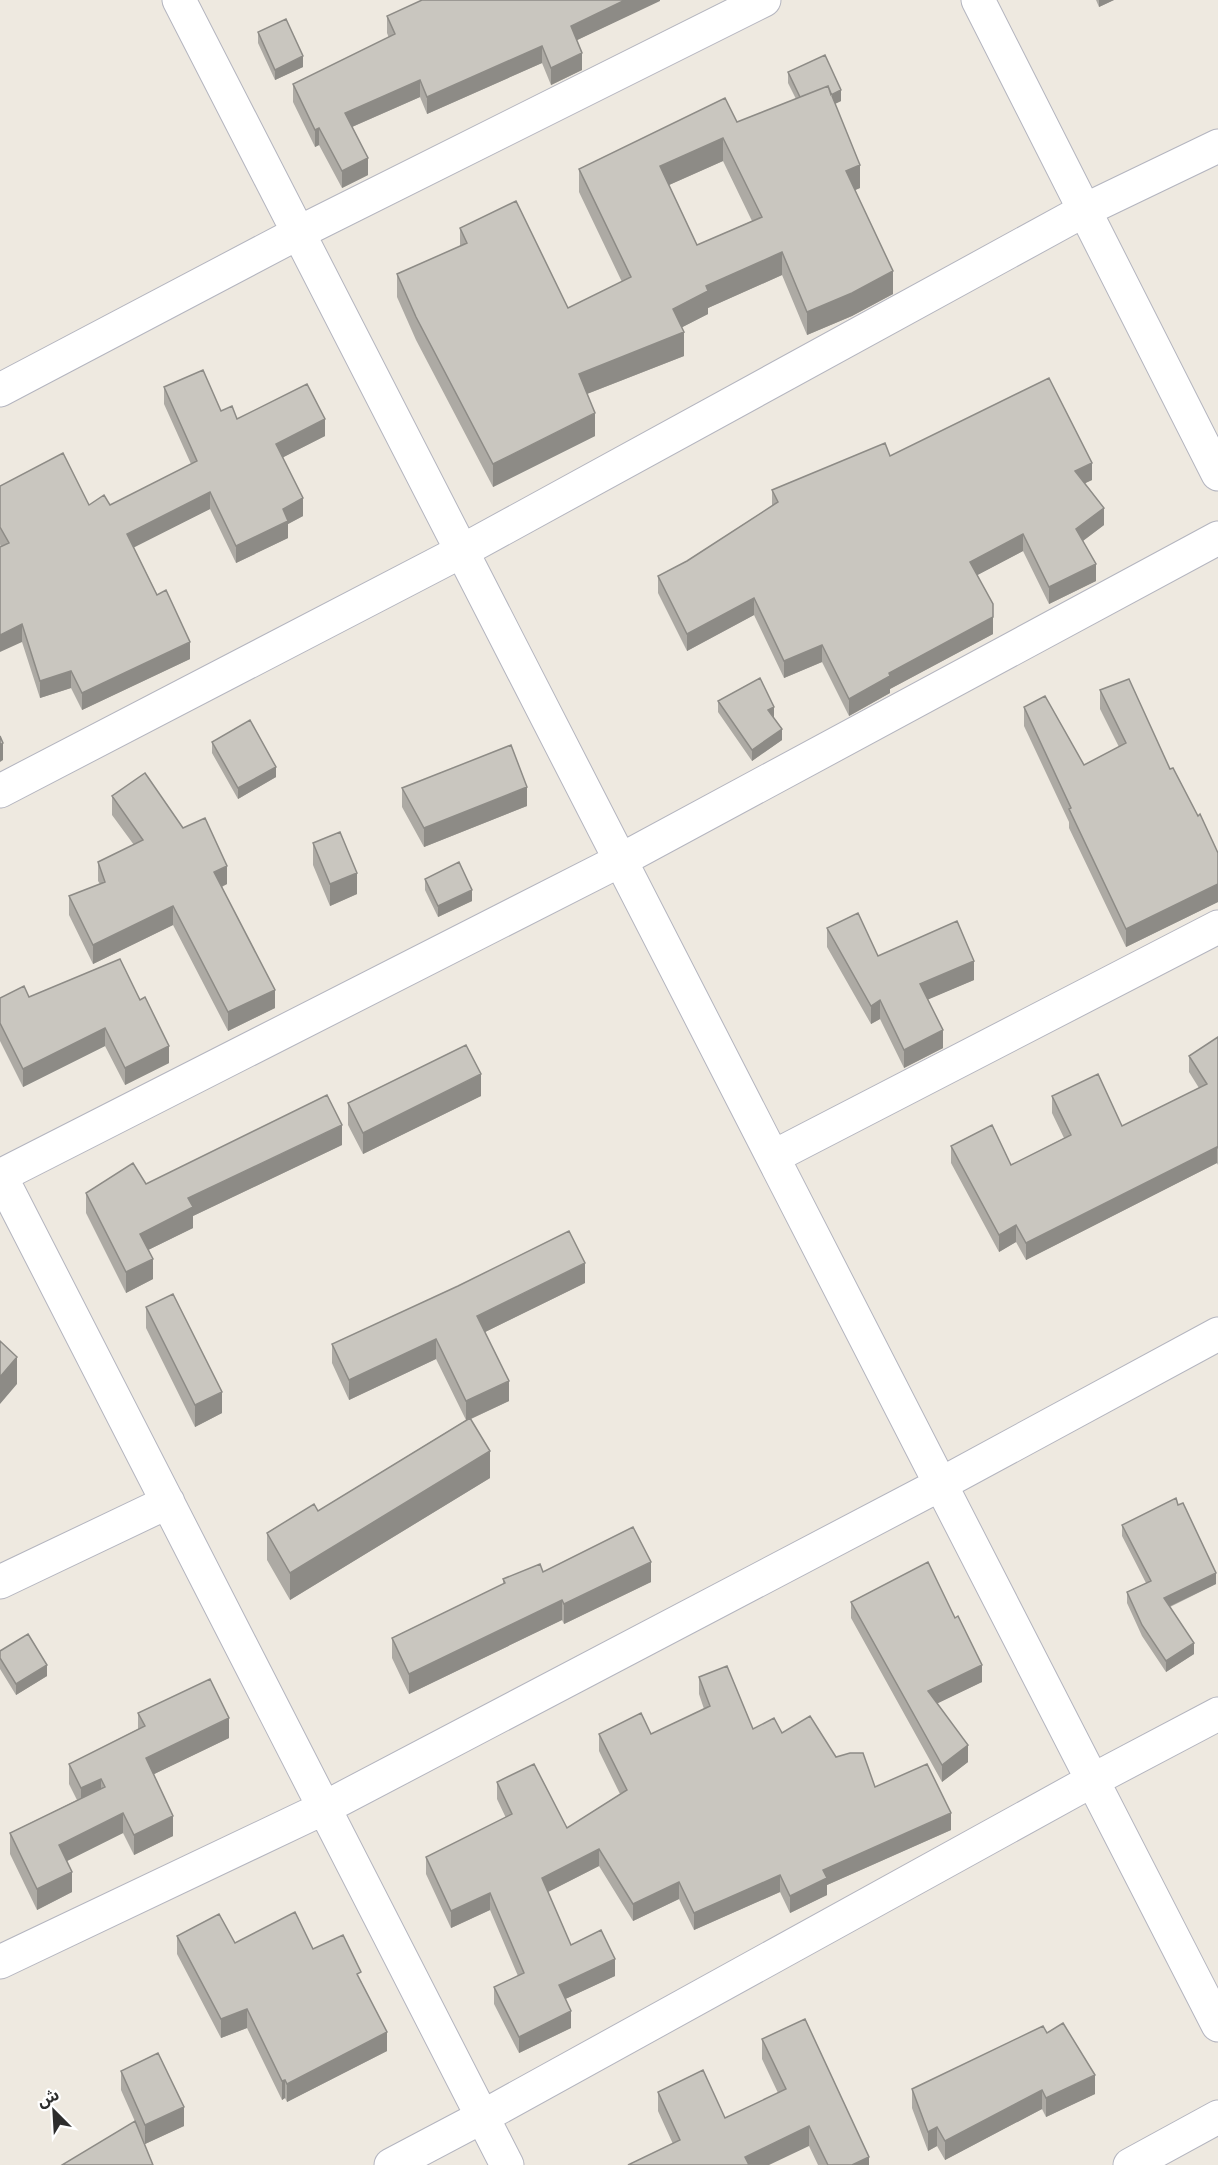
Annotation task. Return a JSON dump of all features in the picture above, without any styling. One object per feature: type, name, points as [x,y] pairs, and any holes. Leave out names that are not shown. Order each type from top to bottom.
[{"type":"street","points":[[179,0],[1218,2025]]},
{"type":"street","points":[[0,390],[298,233],[764,0]]},
{"type":"street","points":[[978,0],[1218,474]]},
{"type":"street","points":[[0,790],[462,551],[1084,210],[1218,146]]},
{"type":"street","points":[[507,2165],[0,1176],[621,860],[1218,538]]},
{"type":"street","points":[[773,1157],[1218,927]]},
{"type":"street","points":[[3,1953],[324,1808],[941,1484],[1218,1334]]},
{"type":"street","points":[[0,1582],[168,1502]]},
{"type":"street","points":[[391,2165],[1092,1780],[1218,1714]]},
{"type":"street","points":[[1130,2165],[1218,2117]]},
{"type":"building","points":[[422,0],[625,0],[571,26],[582,53],[551,68],[542,46],[427,97],[420,80],[345,113],[368,158],[342,171],[319,128],[315,130],[293,84],[395,34],[387,16]]},
{"type":"building","points":[[286,19],[303,56],[275,70],[258,32]]},
{"type":"building","points":[[825,55],[841,90],[831,95],[828,86],[800,97],[788,72]]},
{"type":"building","points":[[828,86],[860,165],[846,171],[893,271],[852,293],[807,312],[782,252],[706,286],[708,291],[673,309],[684,332],[579,374],[595,413],[493,464],[416,317],[397,274],[467,243],[460,228],[516,201],[568,308],[631,277],[579,169],[725,98],[737,122]],"holes":[[[723,138],[762,217],[697,245],[660,166]]]},
{"type":"building","points":[[203,370],[221,411],[232,406],[237,419],[307,384],[325,419],[276,444],[303,498],[283,509],[288,521],[236,546],[210,492],[127,534],[157,595],[166,590],[190,642],[82,693],[71,671],[40,681],[22,624],[0,635],[0,547],[9,543],[0,527],[0,486],[63,453],[89,505],[104,495],[110,505],[197,461],[164,387]]},
{"type":"building","points":[[1049,378],[1092,463],[1075,471],[1104,508],[1076,529],[1096,564],[1049,587],[1023,534],[970,562],[993,604],[993,617],[889,673],[890,676],[849,699],[822,645],[784,661],[754,598],[687,634],[658,576],[687,561],[778,502],[772,490],[885,443],[890,456]]},
{"type":"building","points":[[760,678],[774,707],[768,710],[782,729],[752,750],[718,701]]},
{"type":"building","points":[[1129,679],[1170,769],[1173,768],[1198,816],[1200,814],[1218,853],[1218,884],[1126,929],[1024,707],[1045,696],[1084,765],[1126,743],[1100,690]]},
{"type":"building","points":[[250,720],[276,767],[238,788],[212,742]]},
{"type":"building","points":[[511,745],[527,787],[424,828],[402,788]]},
{"type":"building","points":[[145,773],[183,828],[205,818],[227,866],[214,872],[275,990],[228,1012],[173,906],[93,945],[69,896],[105,882],[98,862],[143,840],[112,796]]},
{"type":"building","points":[[340,832],[357,873],[330,884],[313,843]]},
{"type":"building","points":[[459,862],[472,890],[438,906],[425,879]]},
{"type":"building","points":[[858,913],[878,956],[957,921],[974,961],[920,984],[943,1030],[904,1050],[880,1000],[871,1006],[827,928]]},
{"type":"building","points":[[120,959],[140,1000],[145,997],[169,1046],[125,1068],[105,1028],[23,1069],[0,1023],[0,998],[24,986],[29,997]]},
{"type":"building","points":[[1218,1037],[1218,1148],[1026,1243],[1016,1225],[999,1235],[951,1146],[992,1125],[1011,1165],[1071,1135],[1052,1096],[1098,1074],[1122,1126],[1207,1084],[1189,1056]]},
{"type":"building","points":[[466,1045],[481,1074],[363,1133],[348,1103]]},
{"type":"building","points":[[327,1095],[342,1125],[188,1198],[193,1207],[140,1234],[153,1259],[126,1272],[86,1193],[133,1163],[146,1184]]},
{"type":"building","points":[[569,1231],[585,1263],[477,1316],[509,1381],[466,1401],[436,1339],[349,1380],[332,1344],[458,1286]]},
{"type":"building","points":[[173,1294],[222,1392],[195,1405],[146,1307]]},
{"type":"building","points":[[0,1341],[17,1357],[0,1377]]},
{"type":"building","points":[[470,1418],[490,1451],[290,1573],[267,1533],[314,1504],[318,1511]]},
{"type":"building","points":[[1176,1498],[1178,1505],[1183,1503],[1216,1573],[1164,1598],[1194,1643],[1166,1661],[1142,1625],[1127,1592],[1151,1581],[1122,1525]]},
{"type":"building","points":[[633,1527],[651,1562],[564,1604],[562,1600],[409,1674],[392,1638],[505,1583],[503,1579],[540,1564],[543,1572]]},
{"type":"building","points":[[928,1562],[955,1618],[958,1616],[982,1665],[928,1691],[968,1745],[942,1765],[851,1602]]},
{"type":"building","points":[[28,1634],[47,1665],[16,1684],[0,1658],[0,1651]]},
{"type":"building","points":[[727,1666],[753,1729],[774,1718],[782,1733],[810,1716],[836,1757],[850,1753],[863,1753],[875,1787],[927,1764],[951,1813],[823,1870],[827,1878],[790,1896],[780,1875],[694,1913],[679,1882],[633,1904],[599,1849],[542,1878],[571,1945],[601,1930],[615,1959],[559,1985],[571,2011],[519,2037],[494,1987],[524,1973],[490,1893],[451,1911],[426,1857],[512,1814],[497,1782],[534,1764],[567,1828],[627,1790],[599,1734],[641,1713],[651,1734],[710,1706],[699,1677]]},
{"type":"building","points":[[210,1679],[229,1718],[146,1758],[173,1816],[134,1835],[123,1813],[59,1845],[72,1872],[37,1889],[10,1833],[105,1787],[101,1779],[81,1788],[69,1764],[145,1726],[138,1713]]},
{"type":"building","points":[[295,1912],[313,1949],[343,1935],[361,1972],[357,1974],[387,2032],[287,2084],[285,2080],[282,2081],[247,2009],[221,2019],[177,1936],[219,1914],[235,1943]]},
{"type":"building","points":[[805,2019],[869,2157],[852,2165],[828,2165],[809,2126],[745,2157],[749,2165],[628,2165],[680,2140],[658,2092],[703,2070],[725,2118],[786,2089],[762,2039]]},
{"type":"building","points":[[1063,2023],[1095,2075],[1046,2098],[1042,2090],[945,2141],[937,2127],[928,2132],[912,2089],[1043,2026],[1047,2033]]},
{"type":"building","points":[[158,2053],[184,2107],[145,2125],[121,2071]]},
{"type":"building","points":[[135,2121],[153,2165],[62,2165]]}]
